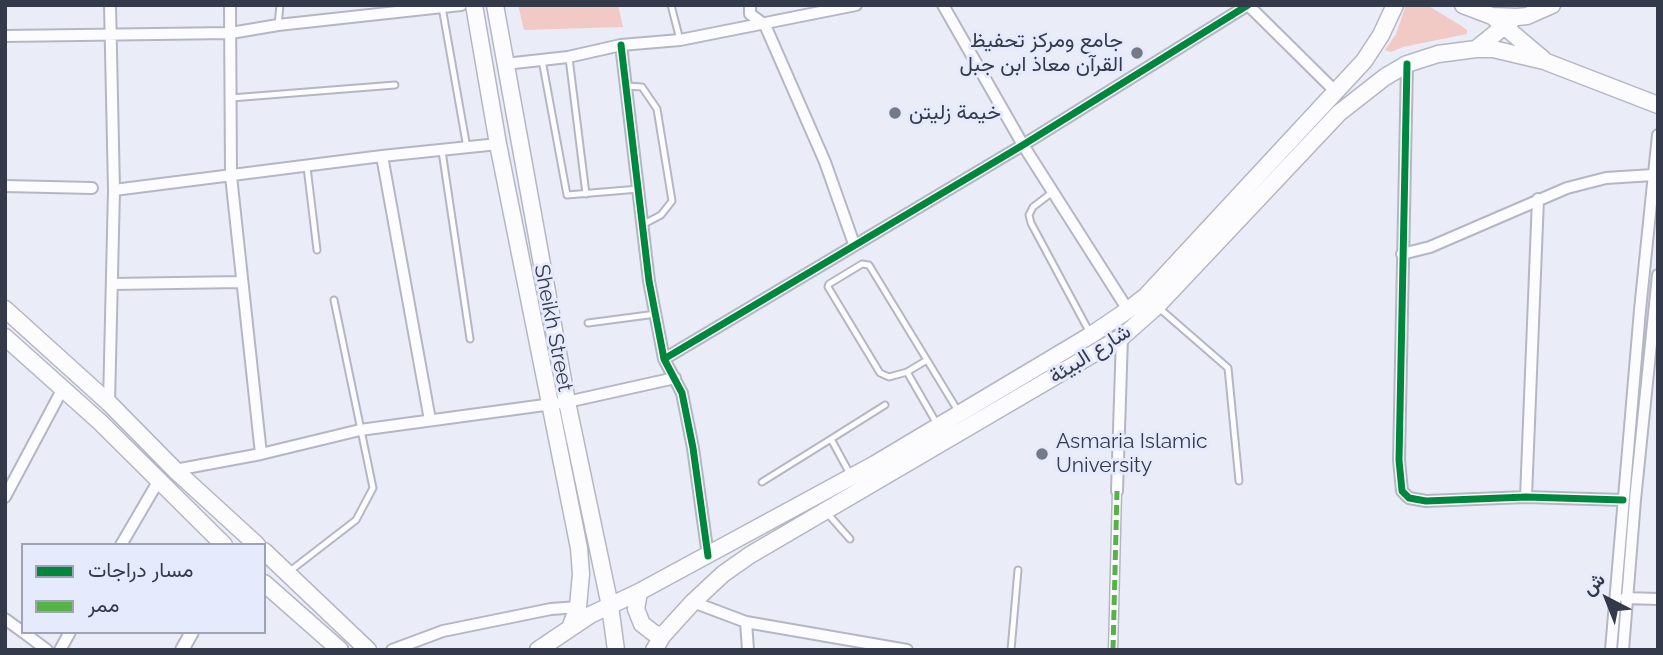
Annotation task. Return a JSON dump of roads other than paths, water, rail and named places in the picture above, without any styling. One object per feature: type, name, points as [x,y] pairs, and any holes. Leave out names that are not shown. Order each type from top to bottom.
[{"type":"main road","name":"Sheikh Street","points":[[474,5],[498,144],[579,548],[581,574],[578,607],[570,628]]},
{"type":"main road","name":"Sheikh Street","points":[[495,5],[567,402],[610,606],[616,650]]},
{"type":"main road","name":"شارع البيئة","points":[[654,650],[663,635],[723,574],[826,511],[939,426],[1091,335],[1146,296],[1336,92],[1370,52],[1395,5]]},
{"type":"main road","points":[[1463,5],[1504,20],[1544,61],[1658,105]]},
{"type":"main road","points":[[1476,49],[1504,20],[1527,16],[1552,5]]},
{"type":"main road","name":"شارع البيئة","points":[[538,650],[610,606],[639,593],[851,477],[878,471],[1122,337],[1157,306],[1339,113],[1385,76],[1407,64],[1438,54],[1476,49],[1493,49],[1544,61]]},
{"type":"main road","points":[[5,309],[109,403],[175,470],[255,543]]},
{"type":"main road","points":[[5,337],[100,422],[221,543]]},
{"type":"main road","points":[[266,553],[368,650]]},
{"type":"main road","points":[[266,585],[340,650]]},
{"type":"main road","points":[[639,593],[636,600],[638,617],[648,630],[663,635]]},
{"type":"street","points":[[109,403],[114,190],[110,5]]},
{"type":"street","points":[[230,5],[231,176],[261,454]]},
{"type":"street","points":[[750,5],[751,14],[765,24],[825,162],[854,244]]},
{"type":"street","points":[[505,64],[568,57],[621,44],[680,40],[856,5]]},
{"type":"street","points":[[943,5],[1023,145],[1128,310]]},
{"type":"street","points":[[664,359],[1023,145],[1248,5],[1336,92]]},
{"type":"street","points":[[5,36],[231,33],[278,25],[450,6]]},
{"type":"street","points":[[621,44],[649,281],[664,359],[681,393],[694,447],[708,556]]},
{"type":"street","points":[[1407,64],[1399,460],[1402,491],[1409,498],[1426,501],[1527,498],[1623,500]]},
{"type":"street","points":[[1611,650],[1658,135]]},
{"type":"street","points":[[114,190],[498,144]]},
{"type":"street","points":[[382,156],[430,420]]},
{"type":"street","points":[[1402,254],[1450,239],[1567,188],[1606,178],[1653,176]]},
{"type":"street","points":[[5,186],[92,188]]},
{"type":"street","points":[[1527,498],[1538,199]]},
{"type":"street","points":[[1623,650],[1658,275]]},
{"type":"street","points":[[112,284],[242,282]]},
{"type":"street","points":[[1640,310],[1656,312]]},
{"type":"street","points":[[1113,650],[1122,337]]},
{"type":"street","points":[[175,470],[261,454],[360,430],[567,402],[675,378]]},
{"type":"street","points":[[5,497],[62,390]]},
{"type":"street","points":[[122,543],[159,480]]},
{"type":"street","points":[[1615,597],[1658,598]]},
{"type":"street","points":[[693,603],[746,622],[907,650]]},
{"type":"street","points":[[392,650],[443,631],[551,609],[578,607]]},
{"type":"street","points":[[5,619],[21,631]]},
{"type":"street","points":[[746,622],[748,650]]},
{"type":"street","points":[[26,634],[47,650]]},
{"type":"street","points":[[60,650],[69,634]]},
{"type":"street","points":[[181,650],[191,634]]},
{"type":"lane","points":[[278,25],[280,5]]},
{"type":"lane","points":[[673,5],[680,40]]},
{"type":"lane","points":[[450,6],[467,148]]},
{"type":"lane","points":[[568,57],[586,194]]},
{"type":"lane","points":[[542,60],[565,192],[569,196],[639,188]]},
{"type":"lane","points":[[231,99],[395,85]]},
{"type":"lane","points":[[626,86],[642,87],[657,109],[672,201],[661,215],[643,224]]},
{"type":"lane","points":[[442,151],[470,339]]},
{"type":"lane","points":[[307,165],[317,250]]},
{"type":"lane","points":[[1054,191],[1033,207],[1029,215],[1031,223],[1091,335]]},
{"type":"lane","points":[[927,360],[907,372],[889,377],[880,373],[828,287],[832,281],[862,264],[869,265],[927,360],[959,413]]},
{"type":"lane","points":[[288,572],[356,520],[373,488],[334,300]]},
{"type":"lane","points":[[1157,306],[1228,368],[1239,481]]},
{"type":"lane","points":[[588,323],[656,314]]},
{"type":"lane","points":[[907,372],[939,426]]},
{"type":"lane","points":[[762,482],[885,405]]},
{"type":"lane","points":[[831,439],[851,477]]},
{"type":"lane","points":[[826,511],[850,539]]},
{"type":"lane","points":[[1011,650],[1018,570]]},
{"type":"place","name":"جامع ومركز تحفيظ القرآن معاذ ابن جبل","points":[[1137,53]]},
{"type":"place","name":"خيمة زليتن","points":[[895,113]]},
{"type":"place","name":"Asmaria Islamic University","points":[[1042,454]]}]
